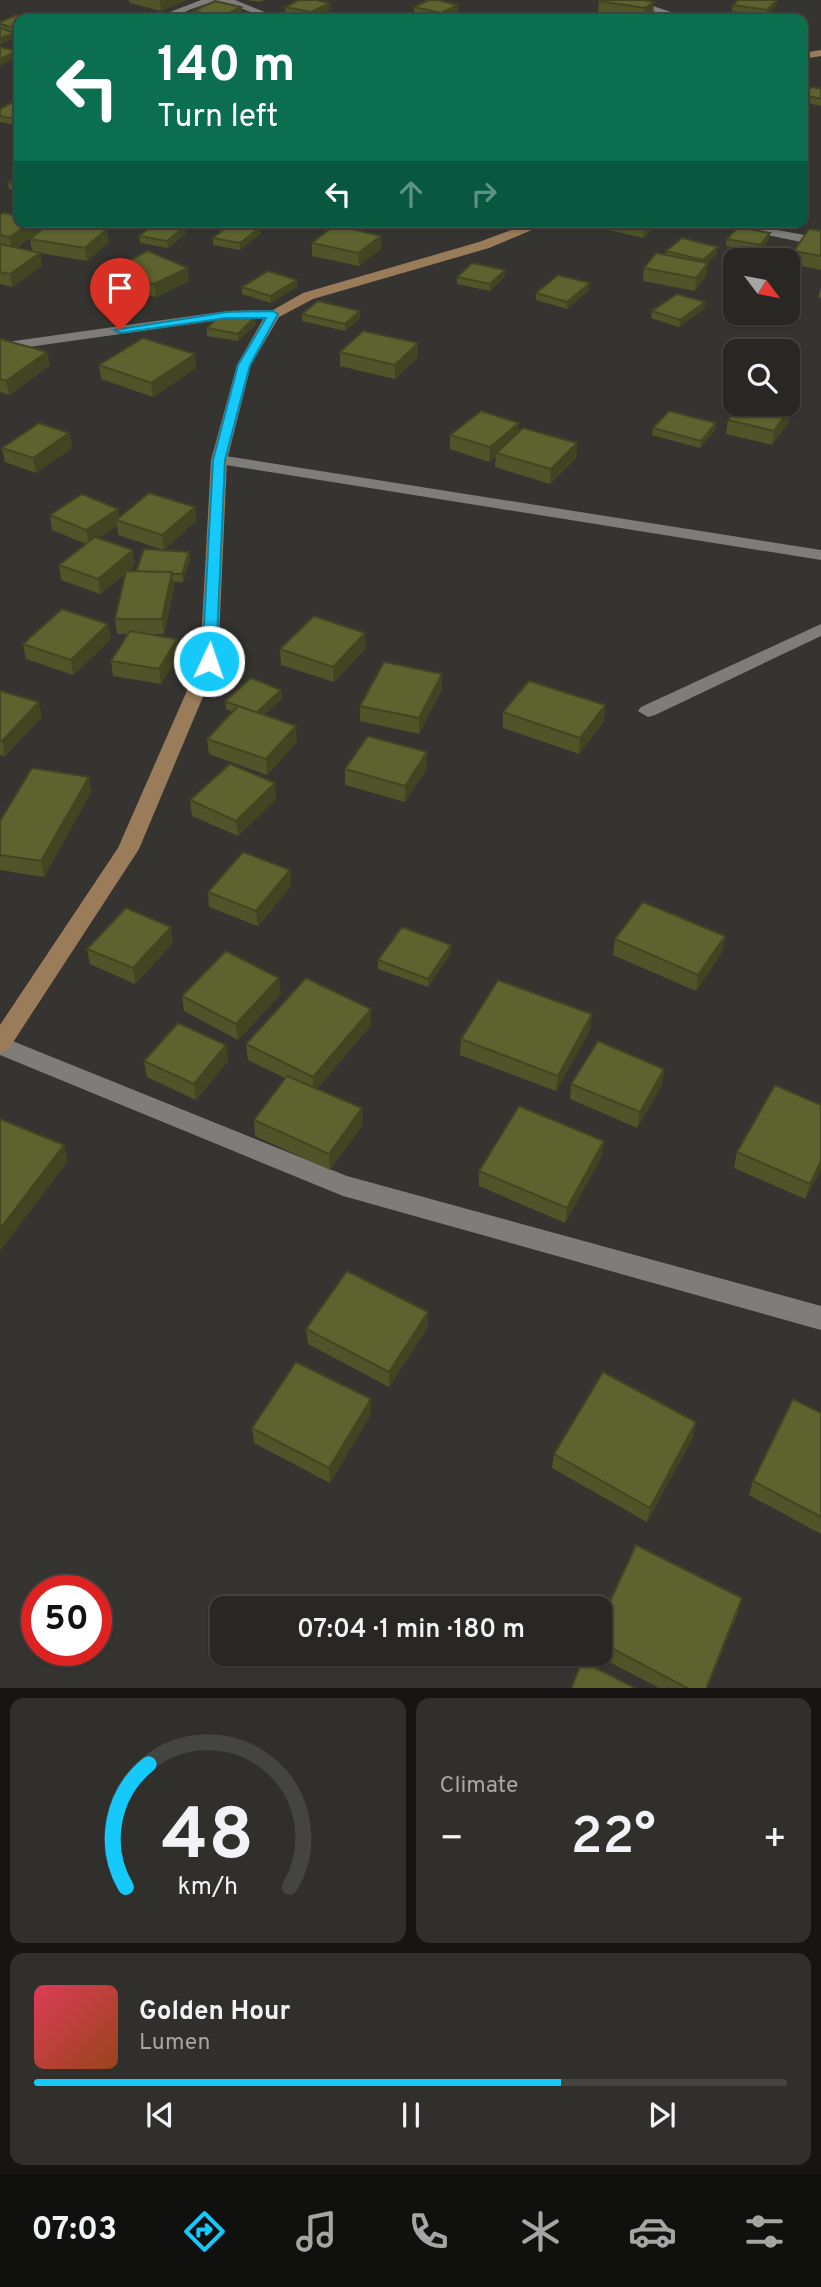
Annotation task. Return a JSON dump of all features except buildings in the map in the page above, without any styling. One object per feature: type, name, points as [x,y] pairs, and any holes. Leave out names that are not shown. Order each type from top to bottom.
[{"type":"main road","points":[[0,1044],[128,849],[209,661],[219,460],[244,365],[273,314],[308,296],[484,245],[529,228]]},
{"type":"street","points":[[172,14],[213,0],[231,2],[263,14]]},
{"type":"street","points":[[626,0],[670,14]]},
{"type":"street","points":[[743,228],[821,242]]},
{"type":"street","points":[[0,347],[227,315],[273,314]]},
{"type":"street","points":[[219,460],[821,555]]},
{"type":"street","points":[[649,711],[821,629]]},
{"type":"street","points":[[0,1044],[343,1185],[821,1318]]},
{"type":"route","points":[[120,330],[227,315],[273,314],[244,365],[219,460],[209,661]]}]
